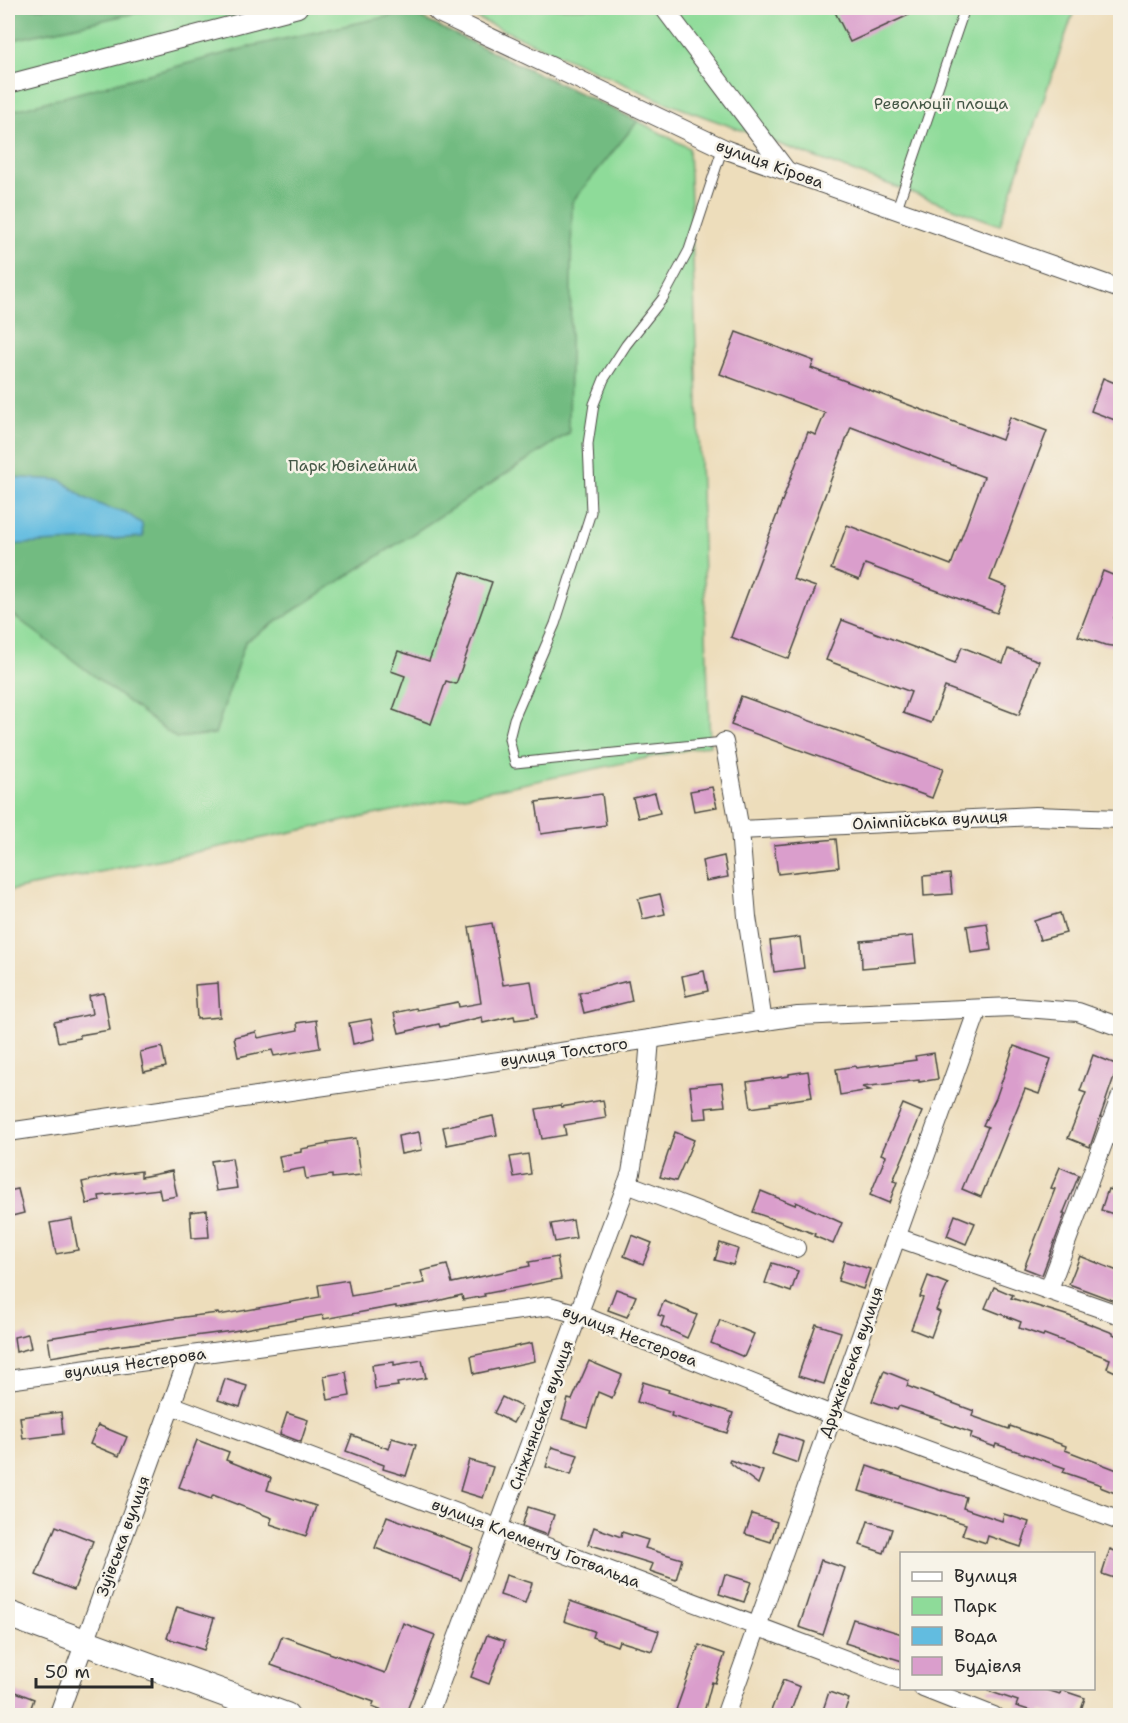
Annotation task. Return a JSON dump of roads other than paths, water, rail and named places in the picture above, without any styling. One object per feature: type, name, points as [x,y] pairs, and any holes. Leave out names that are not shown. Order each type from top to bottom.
[{"type":"street","points":[[8,84],[298,8]]},
{"type":"street","name":"вулиця Кірова","points":[[434,8],[439,14],[727,150],[1120,289]]},
{"type":"street","points":[[664,8],[786,170]]},
{"type":"street","points":[[724,741],[740,830],[747,917],[763,1022]]},
{"type":"street","name":"Олімпійська вулиця","points":[[740,830],[1035,816],[1120,819]]},
{"type":"street","name":"вулиця Толстого","points":[[8,1132],[798,1016],[1012,1007],[1078,1012],[1120,1027]]},
{"type":"street","name":"Дружківська вулиця","points":[[725,1716],[978,1009]]},
{"type":"street","name":"Сніжнянська вулиця","points":[[428,1716],[631,1173],[650,1039]]},
{"type":"street","points":[[1049,1289],[1120,1098]]},
{"type":"street","points":[[627,1184],[796,1248]]},
{"type":"street","points":[[896,1237],[1120,1315]]},
{"type":"street","name":"вулиця Нестерова","points":[[8,1380],[549,1306],[578,1314],[832,1415],[1120,1521]]},
{"type":"street","name":"Зуївська вулиця","points":[[58,1716],[189,1356]]},
{"type":"street","name":"вулиця Клементу Готвальда","points":[[171,1405],[900,1680]]},
{"type":"street","points":[[8,1614],[286,1716]]},
{"type":"street","points":[[926,1690],[994,1716]]},
{"type":"lane","points":[[896,211],[965,8]]},
{"type":"lane","points":[[724,741],[515,762],[509,740],[514,720],[555,624],[591,512],[588,444],[594,404],[604,379],[626,345],[663,298],[689,250],[721,153],[727,150]]},
{"type":"water","points":[[8,477],[61,480],[85,498],[108,508],[125,512],[142,524],[143,537],[8,545]]},
{"type":"park label","name":"Революції площа","points":[[941,103]]},
{"type":"park label","name":"Парк Ювілейний","points":[[353,465]]}]
